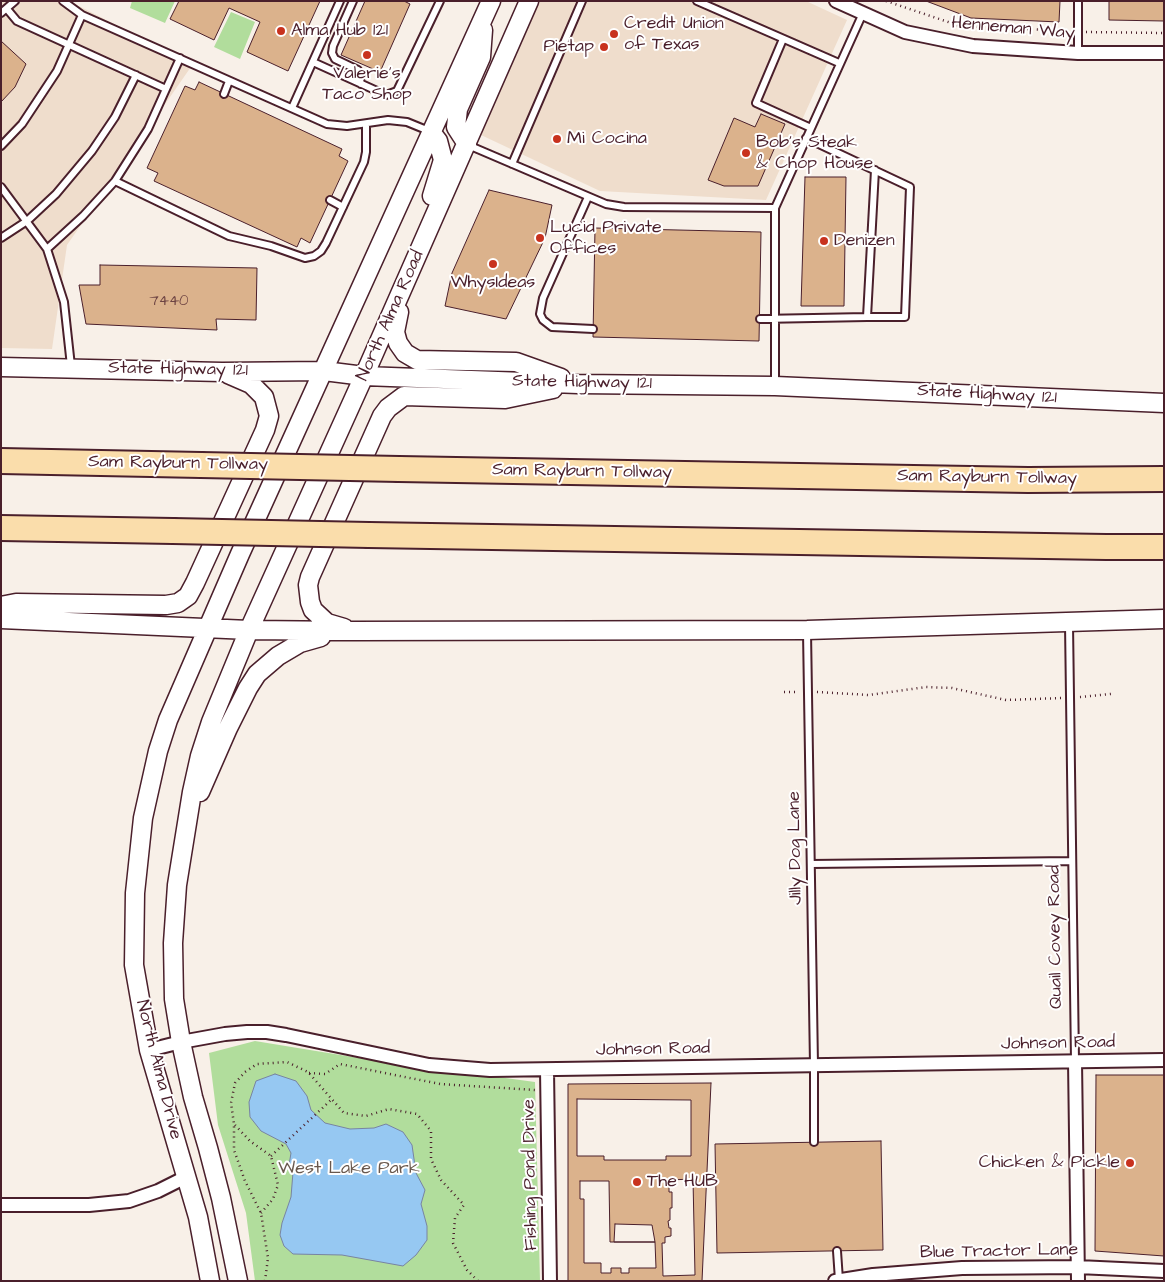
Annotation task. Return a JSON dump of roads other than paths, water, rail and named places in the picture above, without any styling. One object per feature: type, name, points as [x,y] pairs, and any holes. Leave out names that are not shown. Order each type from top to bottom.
[{"type":"highway","name":"Sam Rayburn Tollway","points":[[1,461],[399,470],[1028,480],[1164,479]]},
{"type":"highway","points":[[1028,480],[1164,464]]},
{"type":"highway","points":[[1,528],[1106,547],[1164,546]]},
{"type":"highway","points":[[1106,547],[1164,557]]},
{"type":"main road","name":"North Alma Road","points":[[249,630],[364,376],[529,1]]},
{"type":"main road","points":[[466,144],[456,127],[458,109],[481,57],[488,8]]},
{"type":"main road","points":[[209,627],[240,554],[488,8]]},
{"type":"main road","points":[[431,132],[438,142],[444,160],[429,204],[428,214],[432,222]]},
{"type":"main road","points":[[403,288],[395,332],[398,343],[405,353],[417,360],[516,362],[578,384]]},
{"type":"main road","name":"State Highway 121","points":[[1,367],[222,372],[324,371],[364,376],[578,384],[775,386],[1164,403]]},
{"type":"main road","points":[[1,606],[16,603],[166,605],[178,603],[188,596],[265,430],[268,416],[264,396],[250,384],[222,372]]},
{"type":"main road","points":[[354,632],[327,623],[319,616],[310,602],[308,585],[382,416],[388,408],[404,396],[505,399],[578,384]]},
{"type":"main road","points":[[1,618],[249,630],[354,632],[807,630],[1164,619]]},
{"type":"main road","name":"North Alma Drive","points":[[209,627],[168,720],[158,751],[143,818],[135,893],[134,965],[149,1050],[198,1218],[210,1281]]},
{"type":"main road","name":"North Alma Drive","points":[[238,1281],[222,1201],[193,1098],[181,1042],[174,999],[173,943],[177,885],[201,752],[211,722],[249,630]]},
{"type":"main road","points":[[188,821],[228,728],[257,674],[278,656],[300,643],[325,636],[354,632]]},
{"type":"street","name":"Henneman Way","points":[[836,1],[905,32],[973,46],[1078,53],[1164,53]]},
{"type":"street","name":"Johnson Road","points":[[149,1050],[225,1034],[267,1032],[439,1066],[490,1070],[1164,1060]]},
{"type":"street","name":"Quail Covey Road","points":[[1075,1061],[1078,1281]]},
{"type":"street","name":"Fishing Pond Drive","points":[[547,1070],[550,1281]]},
{"type":"street","points":[[1,1205],[90,1205],[129,1201],[158,1191],[186,1177]]},
{"type":"street","name":"Blue Tractor Lane","points":[[837,1281],[962,1268],[1078,1267],[1164,1271]]},
{"type":"lane","points":[[15,1],[4,11],[17,22],[166,89]]},
{"type":"lane","points":[[63,1],[82,14],[326,124],[348,126],[388,120],[407,122],[431,132]]},
{"type":"lane","points":[[292,108],[340,1]]},
{"type":"lane","points":[[353,1],[332,46],[332,53],[336,59],[358,70],[361,84]]},
{"type":"lane","points":[[313,62],[386,95],[397,91],[440,1]]},
{"type":"lane","points":[[512,164],[582,1]]},
{"type":"lane","points":[[697,1],[839,63]]},
{"type":"lane","points":[[1078,1],[1078,53]]},
{"type":"lane","points":[[775,386],[775,208],[863,13]]},
{"type":"lane","points":[[1,146],[22,124],[57,71],[82,14]]},
{"type":"lane","points":[[783,39],[756,103],[810,128]]},
{"type":"lane","points":[[47,249],[83,216],[115,181],[148,129],[180,58]]},
{"type":"lane","points":[[1,238],[27,221],[56,194],[92,150],[115,117],[136,75]]},
{"type":"lane","points":[[224,94],[229,81]]},
{"type":"lane","points":[[115,181],[229,236],[271,246],[305,258],[314,256],[321,251],[364,162],[366,124]]},
{"type":"lane","points":[[760,319],[905,318],[910,187],[806,138]]},
{"type":"lane","points":[[466,144],[606,204],[624,207],[775,208]]},
{"type":"lane","points":[[867,317],[875,170]]},
{"type":"lane","points":[[1,187],[47,249],[64,302],[72,368]]},
{"type":"lane","points":[[588,197],[543,298],[540,314],[543,320],[552,327],[593,329]]},
{"type":"lane","points":[[330,200],[343,207]]},
{"type":"lane","name":"Quail Covey Road","points":[[1069,622],[1075,1061]]},
{"type":"lane","name":"Jilly Dog Lane","points":[[807,630],[814,1142]]},
{"type":"lane","points":[[811,864],[1072,862]]},
{"type":"lane","points":[[836,1251],[837,1281]]},
{"type":"water","points":[[275,1074],[296,1081],[307,1096],[311,1110],[325,1123],[350,1129],[374,1128],[386,1124],[403,1132],[412,1145],[416,1173],[425,1190],[421,1204],[427,1226],[427,1240],[416,1255],[403,1266],[342,1255],[293,1254],[284,1246],[280,1235],[291,1197],[293,1172],[289,1165],[291,1153],[286,1144],[261,1131],[250,1117],[249,1102],[256,1081]]},
{"type":"place","name":"Alma Hub 121","points":[[281,31]]},
{"type":"place","name":"Credit Union of Texas","points":[[614,34]]},
{"type":"place","name":"Pietap","points":[[604,47]]},
{"type":"place","name":"Valerie's Taco Shop","points":[[367,55]]},
{"type":"place","name":"Mi Cocina","points":[[557,139]]},
{"type":"place","name":"Bob's Steak & Chop House","points":[[746,153]]},
{"type":"place","name":"Lucid Private Offices","points":[[540,238]]},
{"type":"place","name":"Denizen","points":[[824,241]]},
{"type":"place","name":"WhysIdeas","points":[[493,264]]},
{"type":"place","name":"Chicken & Pickle","points":[[1130,1163]]},
{"type":"place","name":"The HUB","points":[[637,1182]]},
{"type":"park label","name":"West Lake Park","points":[[349,1169]]}]
